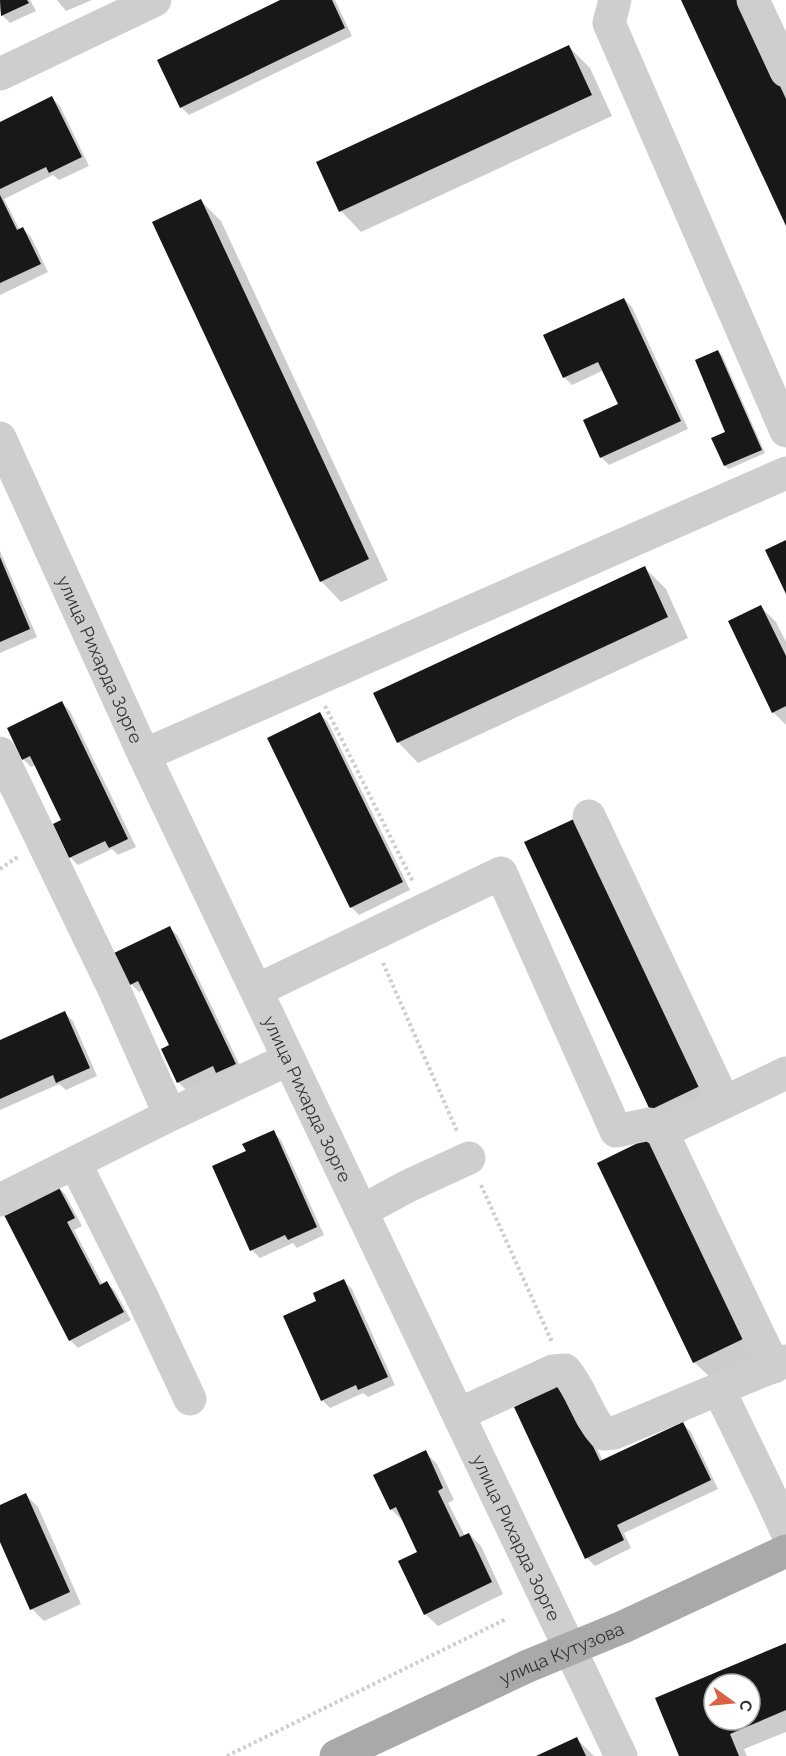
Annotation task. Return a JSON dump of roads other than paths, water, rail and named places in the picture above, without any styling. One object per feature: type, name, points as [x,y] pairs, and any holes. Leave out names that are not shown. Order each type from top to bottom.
[{"type":"main road","name":"улица Кутузова","points":[[336,1756],[528,1666],[623,1627],[786,1551]]},
{"type":"street","points":[[0,74],[155,0]]},
{"type":"street","points":[[615,0],[609,23],[786,431]]},
{"type":"street","points":[[753,0],[786,70]]},
{"type":"street","name":"улица Рихарда Зорге","points":[[0,438],[144,755],[621,1756]]},
{"type":"street","points":[[144,755],[786,473]]},
{"type":"street","points":[[0,753],[113,987],[170,1115]]},
{"type":"street","points":[[589,816],[724,1102]]},
{"type":"street","points":[[257,990],[501,873],[616,1131],[650,1125],[662,1132],[780,1364],[614,1433],[604,1434],[597,1427],[574,1380],[565,1370],[553,1371],[459,1414]]},
{"type":"street","points":[[0,1200],[170,1115],[289,1059]]},
{"type":"street","points":[[662,1132],[786,1073]]},
{"type":"street","points":[[362,1211],[408,1186],[469,1158]]},
{"type":"street","points":[[75,1163],[190,1399]]},
{"type":"street","points":[[718,1390],[786,1530]]}]
